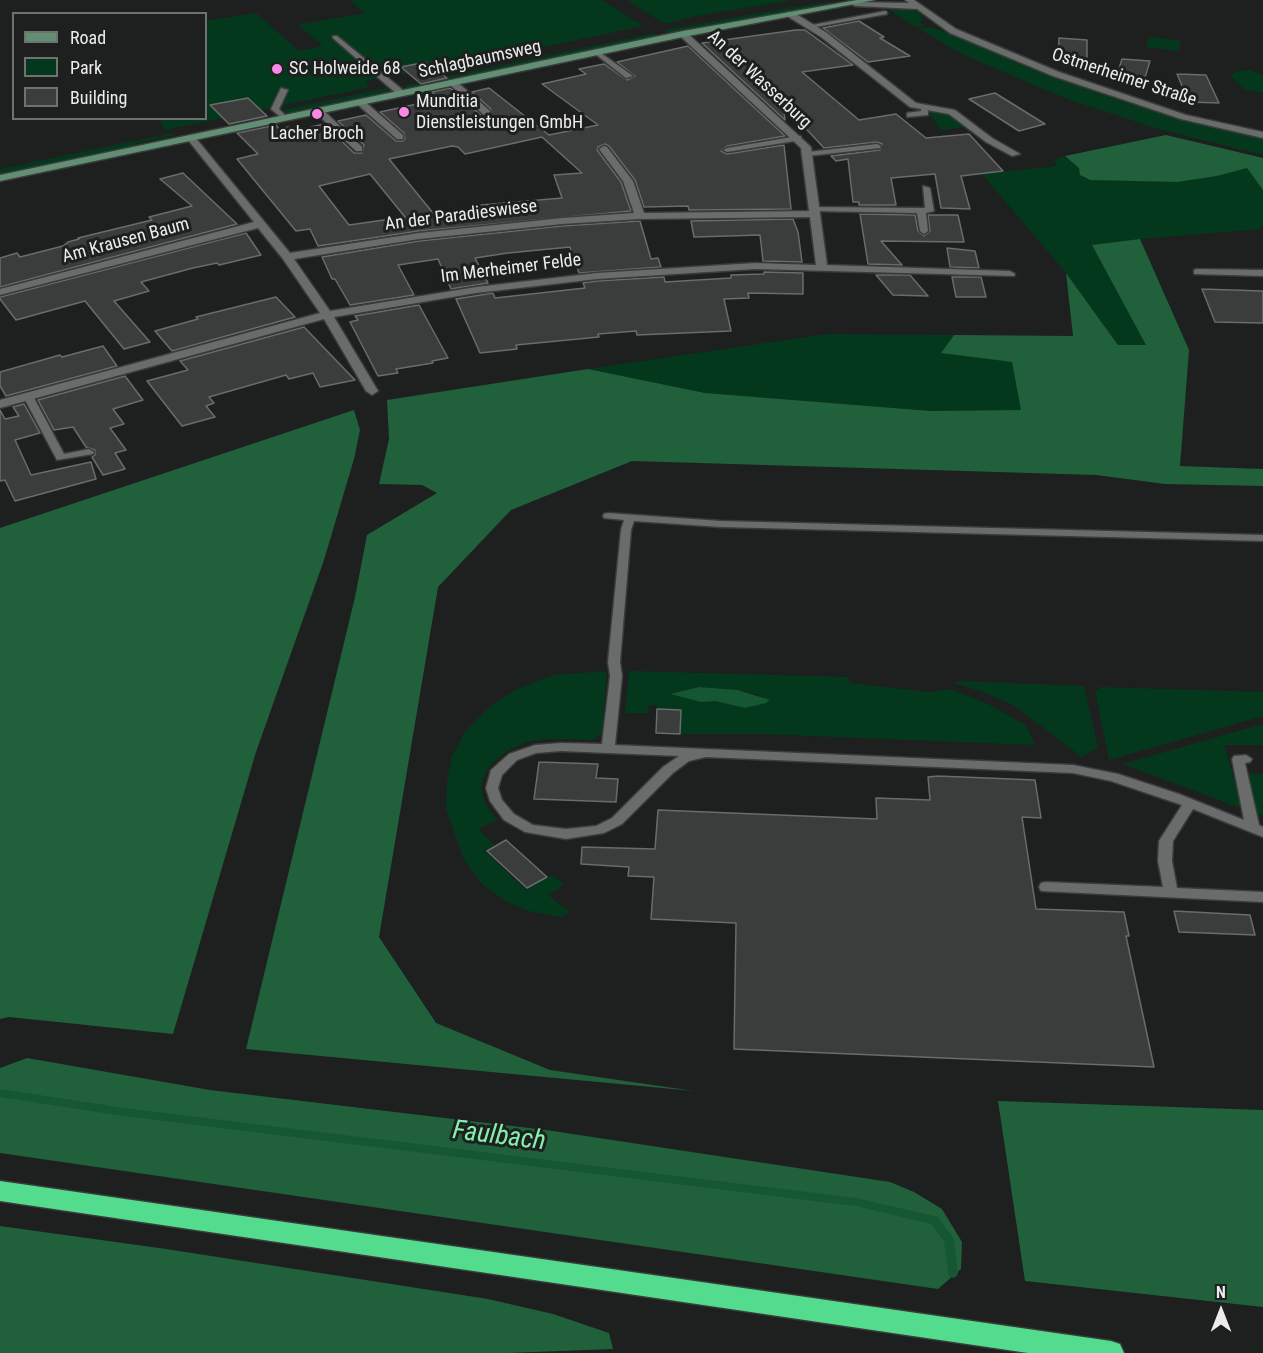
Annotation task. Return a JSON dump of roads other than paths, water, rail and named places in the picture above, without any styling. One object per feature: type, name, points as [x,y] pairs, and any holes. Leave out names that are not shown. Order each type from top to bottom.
[{"type":"highway","points":[[0,1191],[1111,1353]]},
{"type":"main road","name":"Schlagbaumsweg","points":[[0,178],[683,34],[871,0]]},
{"type":"street","name":"Ostmerheimer Straße","points":[[909,0],[953,31],[1113,95],[1184,117],[1263,135]]},
{"type":"street","name":"Ostmerheimer Straße","points":[[926,0],[978,42]]},
{"type":"street","points":[[855,3],[918,7]]},
{"type":"street","points":[[790,14],[810,26],[905,100],[924,107],[952,112],[989,140],[1015,154]]},
{"type":"street","name":"An der Wasserburg","points":[[683,34],[804,144],[808,154],[822,267]]},
{"type":"street","points":[[190,138],[287,257],[327,315],[372,391]]},
{"type":"street","points":[[604,149],[628,181],[640,216]]},
{"type":"street","name":"An der Paradieswiese","points":[[287,257],[471,230],[640,216],[814,211]]},
{"type":"street","name":"Am Krausen Baum","points":[[0,292],[260,224]]},
{"type":"street","name":"Im Merheimer Felde","points":[[0,404],[327,315],[476,290],[597,276],[755,266],[1010,274]]},
{"type":"lane","points":[[810,26],[885,13]]},
{"type":"lane","points":[[335,37],[401,93]]},
{"type":"lane","points":[[596,52],[629,76]]},
{"type":"lane","points":[[452,82],[487,113]]},
{"type":"lane","points":[[284,90],[275,109],[284,118]]},
{"type":"lane","points":[[360,102],[400,137]]},
{"type":"lane","points":[[910,115],[925,113],[924,107]]},
{"type":"lane","points":[[319,111],[360,149]]},
{"type":"lane","points":[[727,150],[798,138]]},
{"type":"lane","name":"An der Wasserburg","points":[[808,154],[877,146]]},
{"type":"lane","points":[[814,211],[930,211],[926,188]]},
{"type":"lane","points":[[921,211],[924,231]]},
{"type":"lane","points":[[1197,272],[1263,273]]},
{"type":"lane","points":[[28,396],[62,458],[89,452]]},
{"type":"lane","points":[[608,516],[721,524],[1263,538]]},
{"type":"lane","points":[[608,749],[616,676],[614,662],[626,530],[630,517]]},
{"type":"lane","points":[[705,753],[685,758],[668,771],[617,821],[599,830],[566,834],[530,829],[509,817],[496,801],[492,788],[496,773],[513,757],[544,748],[608,749],[705,753],[1073,769],[1113,777],[1190,803],[1258,830]]},
{"type":"lane","points":[[1246,759],[1238,759],[1258,830]]},
{"type":"lane","points":[[1171,892],[1165,861],[1166,841],[1190,803]]},
{"type":"lane","points":[[1046,887],[1263,897]]},
{"type":"waterway","name":"Faulbach","points":[[0,1093],[124,1112],[856,1202],[934,1220],[949,1239],[953,1273]]},
{"type":"place","name":"SC Holweide 68","points":[[277,69]]},
{"type":"place","name":"Munditia Dienstleistungen GmbH","points":[[404,112]]},
{"type":"place","name":"Lacher Broch","points":[[317,114]]}]
